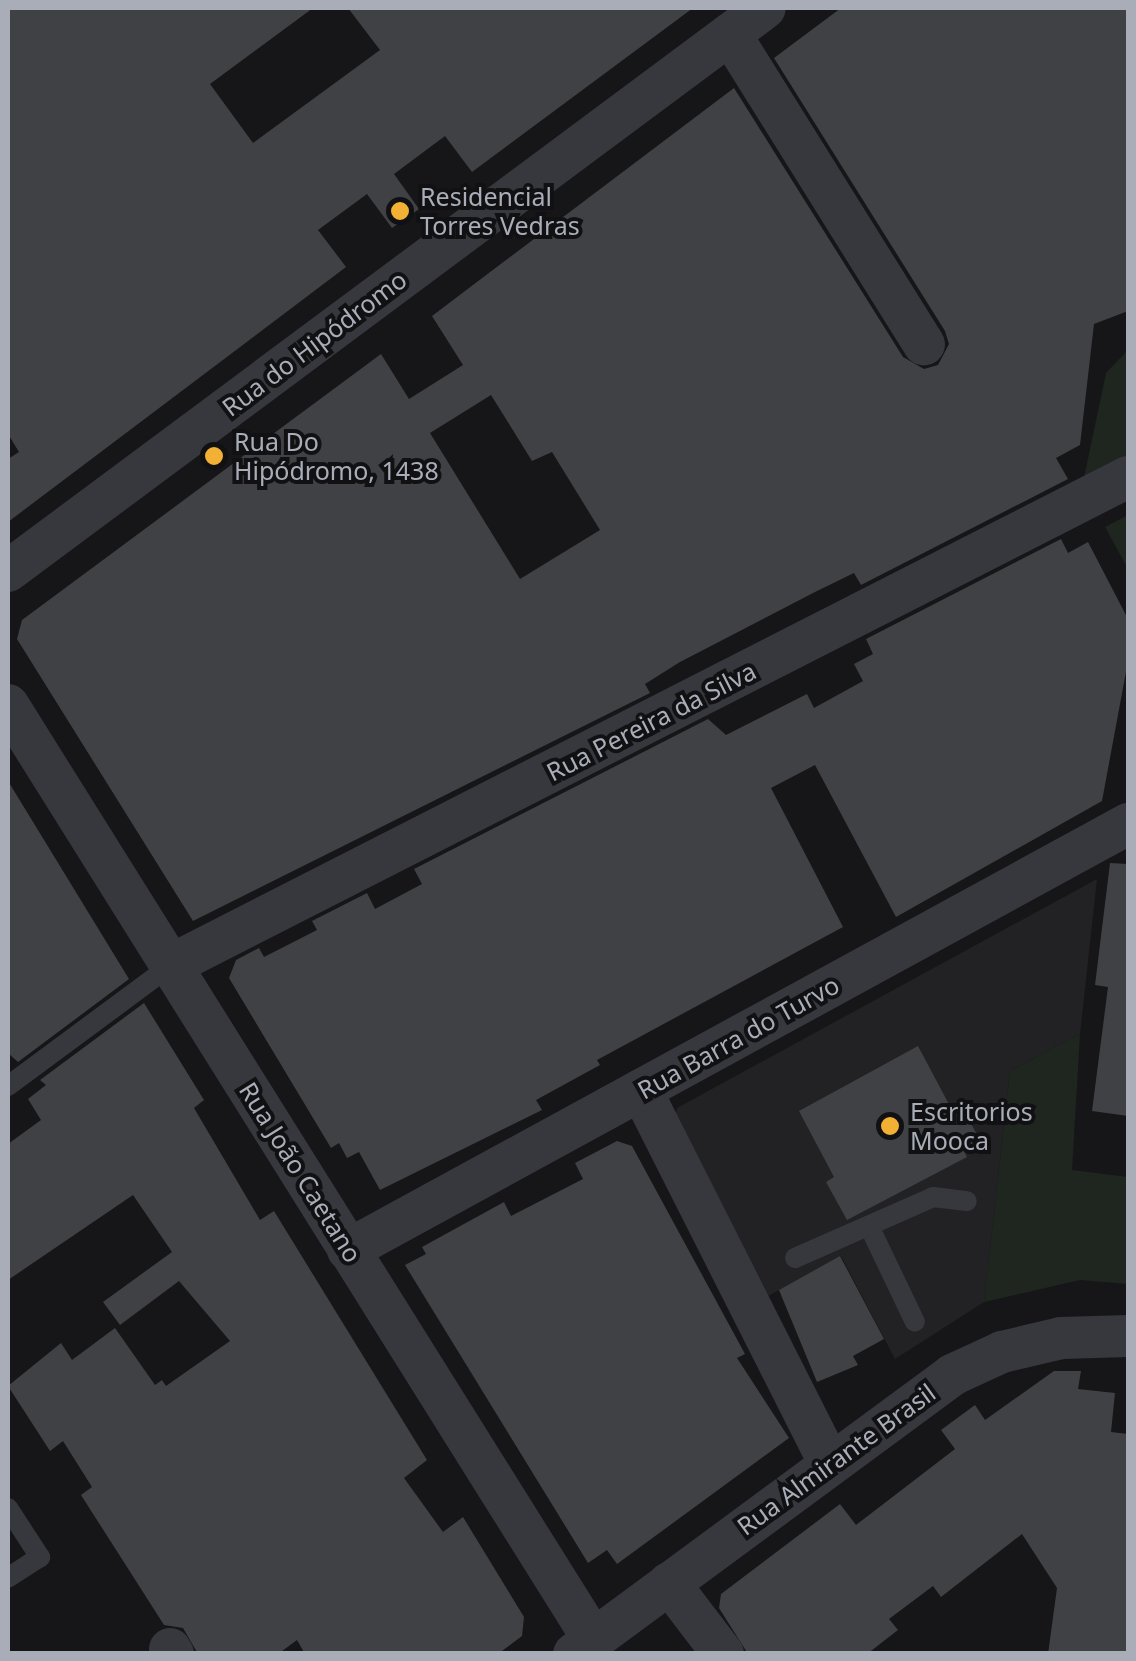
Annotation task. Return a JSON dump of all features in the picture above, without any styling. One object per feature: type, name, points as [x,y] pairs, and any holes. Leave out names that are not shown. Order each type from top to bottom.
[{"type":"street","name":"Rua do Hipódromo","points":[[8,571],[765,8]]},
{"type":"street","points":[[730,34],[924,344]]},
{"type":"street","name":"Rua Pereira da Silva","points":[[172,964],[1128,477]]},
{"type":"street","name":"Rua João Caetano","points":[[8,704],[348,1250],[583,1646]]},
{"type":"street","name":"Rua Barra do Turvo","points":[[348,1250],[1128,824]]},
{"type":"street","points":[[641,1090],[830,1462]]},
{"type":"street","name":"Rua Almirante Brasil","points":[[583,1646],[952,1375],[1002,1352],[1060,1338],[1128,1336]]},
{"type":"street","points":[[669,1583],[723,1654]]},
{"type":"lane","points":[[8,1086],[172,964]]},
{"type":"lane","points":[[795,1258],[933,1197],[967,1201]]},
{"type":"lane","points":[[869,1226],[915,1322]]},
{"type":"lane","points":[[8,1508],[40,1556],[8,1578]]},
{"type":"shaded area","points":[[1128,350],[1128,462],[1082,487],[1106,373]]},
{"type":"shaded area","points":[[1128,515],[1128,569],[1105,527]]},
{"type":"shaded area","points":[[1097,879],[1080,1034],[1010,1071],[984,1302],[895,1359],[841,1256],[768,1296],[675,1117],[677,1108]]},
{"type":"shaded area","points":[[1080,1034],[1072,1170],[1128,1177],[1128,1284],[1080,1280],[984,1302],[1010,1071]]},
{"type":"building","points":[[8,8],[313,8],[210,84],[253,143],[380,50],[348,8],[693,8],[472,172],[445,136],[394,174],[419,209],[392,228],[367,194],[318,230],[346,267],[8,522],[8,459],[19,452],[8,434]]},
{"type":"building","points":[[841,8],[1128,8],[1128,311],[1094,324],[1080,445],[1056,458],[1068,479],[861,585],[854,573],[815,592],[680,662],[645,684],[650,693],[193,921],[17,639],[22,620],[381,354],[409,399],[463,365],[432,316],[734,88],[903,357],[924,369],[938,365],[949,344],[945,331],[774,58]],"holes":[[[491,395],[532,461],[552,452],[600,530],[520,579],[430,433]]]},
{"type":"building","points":[[1061,539],[1068,553],[1088,542],[1128,619],[1128,661],[1102,801],[896,917],[815,765],[771,788],[843,927],[597,1060],[600,1065],[536,1100],[542,1110],[380,1190],[359,1152],[347,1158],[339,1143],[331,1148],[229,978],[236,960],[259,948],[264,957],[317,930],[312,921],[367,893],[375,909],[422,884],[414,869],[708,719],[726,735],[807,694],[814,708],[863,681],[854,664],[873,654],[866,639]]},
{"type":"building","points":[[8,781],[129,979],[18,1062],[8,1053]]},
{"type":"building","points":[[1110,863],[1128,864],[1128,1116],[1092,1111],[1108,987],[1095,985]]},
{"type":"building","points":[[144,1003],[204,1100],[194,1108],[260,1220],[274,1211],[427,1460],[404,1478],[443,1532],[463,1517],[524,1617],[522,1636],[498,1654],[305,1654],[297,1640],[278,1654],[198,1654],[183,1628],[164,1625],[81,1495],[92,1487],[63,1441],[50,1451],[8,1386],[61,1343],[72,1360],[115,1328],[155,1385],[162,1380],[166,1386],[230,1341],[179,1281],[120,1325],[103,1302],[172,1252],[133,1195],[8,1280],[8,1144],[41,1120],[28,1099],[46,1085],[40,1080]]},
{"type":"building","name":"Escritorios Mooca","points":[[918,1046],[952,1110],[961,1105],[981,1142],[964,1151],[967,1157],[847,1220],[826,1182],[834,1177],[799,1111]]},
{"type":"building","points":[[617,1141],[632,1146],[745,1354],[737,1358],[789,1438],[617,1564],[607,1550],[588,1563],[405,1265],[426,1254],[422,1247],[504,1202],[511,1216],[583,1179],[575,1163]]},
{"type":"building","points":[[840,1256],[884,1339],[853,1356],[858,1365],[817,1382],[779,1290]]},
{"type":"building","points":[[1054,1371],[1081,1371],[1078,1389],[1115,1393],[1111,1432],[1128,1434],[1128,1654],[1048,1654],[1057,1588],[1022,1534],[941,1597],[933,1586],[889,1619],[898,1630],[867,1654],[748,1654],[719,1608],[721,1594],[840,1504],[856,1525],[955,1449],[941,1430],[975,1405],[985,1420]]},
{"type":"place","name":"Residencial Torres Vedras","points":[[400,211]]},
{"type":"place","name":"Rua Do Hipódromo, 1438","points":[[214,456]]},
{"type":"place","name":"Escritorios Mooca","points":[[890,1126]]}]
